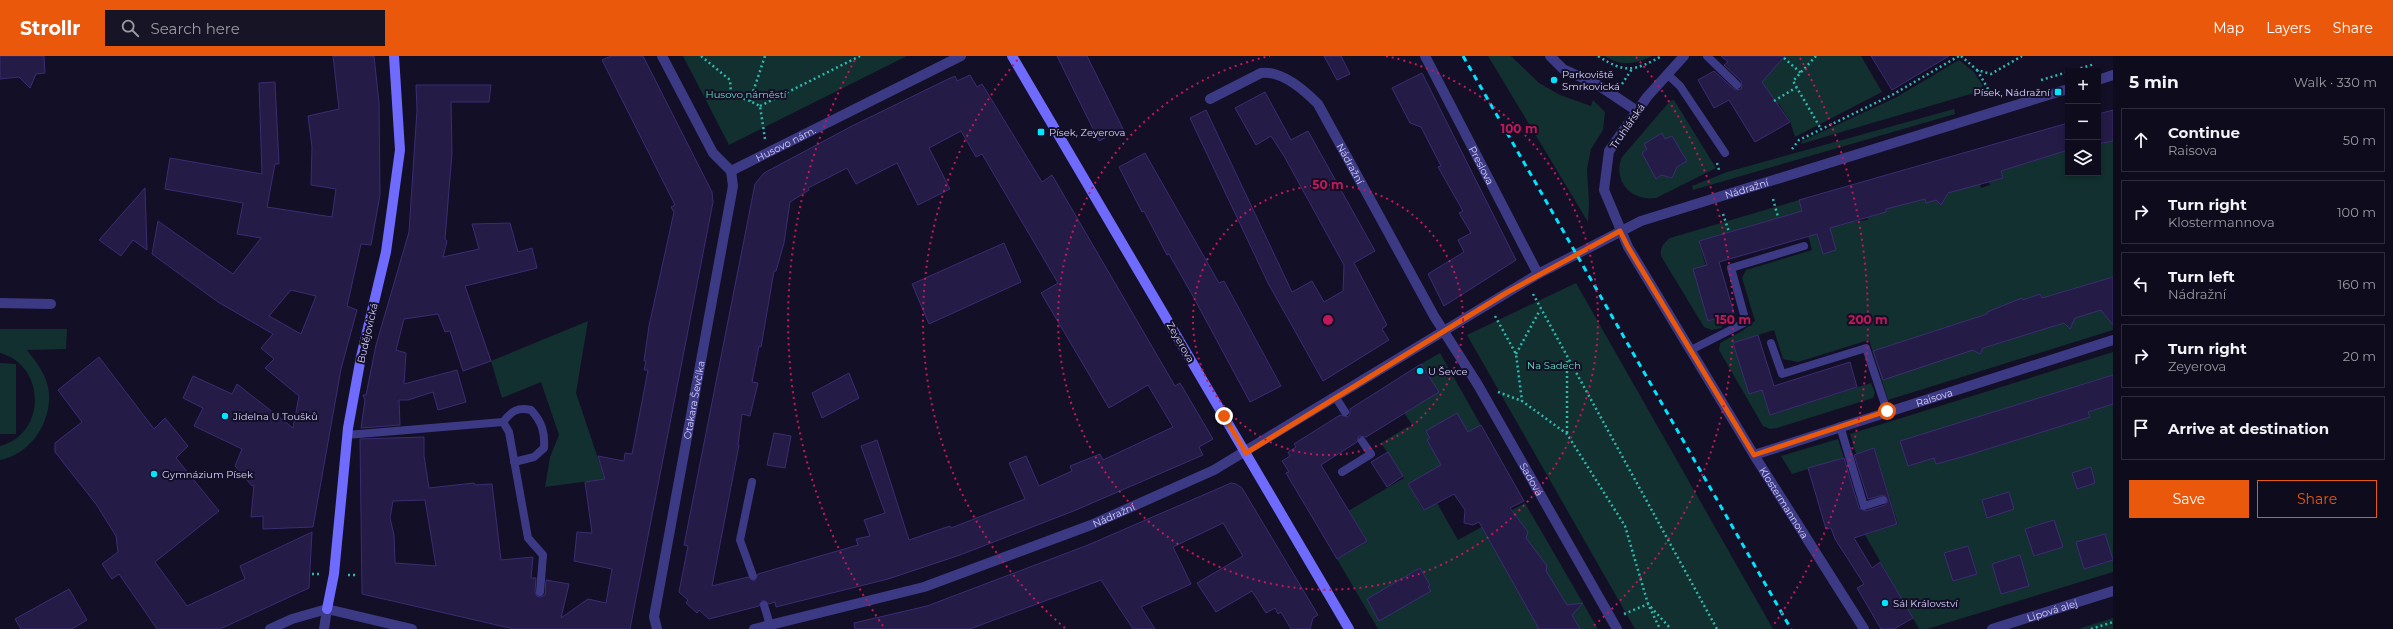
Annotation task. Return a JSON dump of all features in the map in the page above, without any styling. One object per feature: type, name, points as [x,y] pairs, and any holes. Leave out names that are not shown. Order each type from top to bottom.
[{"type":"street","name":"Budějovická","points":[[327,609],[334,574],[347,435],[361,357],[386,252],[400,150],[394,56]]},
{"type":"street","points":[[662,56],[713,153],[731,171]]},
{"type":"street","name":"Husovo nám.","points":[[731,171],[961,56]]},
{"type":"street","name":"Zeyerova","points":[[1012,56],[1349,629]]},
{"type":"street","name":"Preslova","points":[[1425,56],[1538,274]]},
{"type":"street","points":[[1550,56],[1563,68],[1598,85],[1637,111]]},
{"type":"street","name":"Truhlářská","points":[[1620,231],[1604,190],[1609,151],[1637,111],[1667,74],[1684,56]]},
{"type":"street","name":"Nádražní","points":[[1210,99],[1261,73],[1269,71],[1303,89],[1318,104],[1444,332]]},
{"type":"street","points":[[2101,79],[2113,75]]},
{"type":"street","name":"Nádražní","points":[[754,629],[924,587],[1091,525],[1214,470],[1246,453],[1538,274],[1641,221],[2065,90]]},
{"type":"street","name":"Otakara Ševčíka","points":[[657,629],[654,617],[733,186],[731,171]]},
{"type":"street","name":"Klostermannova","points":[[1620,231],[1628,247],[1754,455],[1864,629]]},
{"type":"street","points":[[0,303],[51,304]]},
{"type":"street","name":"Sadová","points":[[1444,332],[1478,384],[1617,629]]},
{"type":"street","name":"Raisova","points":[[1754,455],[1840,426],[2113,340]]},
{"type":"street","name":"Lipová alej","points":[[1992,629],[2113,592]]},
{"type":"street","points":[[324,629],[327,609]]},
{"type":"street","points":[[270,629],[292,618],[327,609],[412,629]]},
{"type":"lane","points":[[1707,56],[1737,85]]},
{"type":"lane","points":[[1667,74],[1680,86],[1725,153]]},
{"type":"lane","points":[[1691,350],[1746,322],[1731,268],[1804,246]]},
{"type":"lane","points":[[1771,343],[1782,374],[1866,348],[1887,411]]},
{"type":"lane","points":[[1336,398],[1344,412]]},
{"type":"lane","points":[[347,435],[503,422],[512,411],[522,408],[531,410],[539,419],[545,434],[544,448],[534,457],[514,462]]},
{"type":"lane","points":[[503,422],[509,432],[528,538],[543,555],[540,592]]},
{"type":"lane","points":[[1840,426],[1864,506],[1883,500]]},
{"type":"lane","points":[[1342,472],[1371,454],[1362,441]]},
{"type":"lane","points":[[752,482],[740,540],[753,576]]},
{"type":"lane","points":[[764,605],[770,625]]},
{"type":"path","points":[[701,56],[730,80],[731,94],[760,106]]},
{"type":"path","points":[[750,101],[765,56]]},
{"type":"path","points":[[760,106],[860,56]]},
{"type":"path","points":[[1598,56],[1614,67],[1623,69],[1645,66],[1662,56]]},
{"type":"path","points":[[1816,56],[1793,81],[1821,129]]},
{"type":"path","points":[[1792,149],[1799,140],[1892,95],[1960,56],[1977,70],[1991,94]]},
{"type":"path","points":[[1977,70],[1991,74],[2022,56]]},
{"type":"path","points":[[1784,58],[1801,72]]},
{"type":"path","points":[[2081,68],[2095,64]]},
{"type":"path","points":[[2041,80],[2065,73]]},
{"type":"path","points":[[1774,101],[1797,87]]},
{"type":"path","points":[[760,106],[767,152]]},
{"type":"path","points":[[1773,199],[1778,217]]},
{"type":"path","points":[[1723,214],[1729,232]]},
{"type":"path","points":[[1533,294],[1717,629]]},
{"type":"path","points":[[1516,354],[1541,310]]},
{"type":"path","points":[[1495,316],[1516,354],[1522,401],[1567,434],[1625,526],[1648,604],[1660,629]]},
{"type":"path","points":[[1567,357],[1567,434]]},
{"type":"path","points":[[1611,619],[1648,604]]},
{"type":"path","points":[[1648,604],[1671,629]]},
{"type":"path","points":[[2091,629],[2113,622]]},
{"type":"green space","name":"Husovo náměstí","points":[[683,56],[907,56],[729,145]]},
{"type":"green space","points":[[1488,56],[1511,56],[1539,83],[1560,95],[1591,106],[1593,100],[1605,112],[1603,130],[1591,149],[1587,169],[1589,203],[1588,222]]},
{"type":"green space","points":[[1605,56],[1652,56],[1640,61],[1622,63]]},
{"type":"green space","points":[[1785,56],[1861,56],[1882,92],[1795,137],[1790,121],[1779,104],[1776,105],[1761,80]]},
{"type":"green space","points":[[1959,60],[1974,72],[1983,86],[1974,93],[1801,144],[1802,141],[1895,98]]},
{"type":"green space","points":[[1674,100],[1716,168],[1656,198],[1639,197],[1626,188],[1622,181],[1620,166],[1622,157],[1670,101]]},
{"type":"green space","points":[[1954,109],[1955,114],[1693,190],[1692,186],[1727,172]]},
{"type":"green space","points":[[2113,141],[2113,330],[1888,400],[1869,340],[1798,362],[1783,359],[1774,330],[1733,343],[1749,394],[1762,390],[1770,415],[1871,383],[1875,393],[1873,398],[1777,428],[1770,429],[1763,426],[1719,350],[1720,343],[1742,331],[1755,321],[1742,278],[1746,270],[1812,250],[1807,231],[1815,228],[1823,254],[1836,250],[1829,224],[1868,220],[1867,217],[1886,212],[1885,206],[1900,201],[1902,205],[1924,195],[1926,203],[1936,200],[1943,202],[1945,198],[1944,193],[1980,184],[1981,188],[1990,185],[1989,182],[2003,178],[2001,171],[2065,151],[2065,176],[2101,176],[2101,143]]},
{"type":"green space","points":[[1799,200],[1802,211],[1699,241],[1722,328],[1712,330],[1704,327],[1661,256],[1661,250],[1664,244],[1670,238]]},
{"type":"green space","name":"Na Sadech","points":[[1576,283],[1773,629],[1635,629],[1467,335]]},
{"type":"green space","points":[[588,321],[576,393],[605,479],[545,487],[550,457],[559,435],[541,382],[502,398],[491,361]]},
{"type":"green space","points":[[0,329],[67,329],[66,349],[27,350],[35,360],[47,381],[49,405],[42,426],[29,445],[21,452],[0,460],[0,446],[15,439],[26,428],[33,414],[35,400],[33,385],[26,371],[15,360],[0,353]]},
{"type":"green space","points":[[2113,352],[2113,572],[1927,629],[1919,629],[1865,535],[1898,524],[1874,448],[1856,454],[1850,434]]},
{"type":"green space","points":[[1440,353],[1496,452],[1434,487],[1426,474],[1408,484],[1423,510],[1437,503],[1458,540],[1525,503],[1598,629],[1378,629],[1337,559],[1367,541],[1348,511],[1404,478],[1381,443],[1407,427],[1413,426],[1404,413],[1438,392],[1421,364]]},
{"type":"green space","points":[[0,363],[16,364],[16,434],[0,434]]},
{"type":"green space","points":[[1838,439],[1844,458],[1792,474],[1781,456]]},
{"type":"green space","points":[[2113,618],[2113,629],[2078,629]]},
{"type":"building","points":[[0,56],[44,56],[45,73],[36,74],[30,88],[19,77],[0,79]]},
{"type":"building","points":[[333,56],[374,56],[379,103],[380,195],[371,245],[361,244],[347,306],[357,310],[341,369],[313,527],[263,529],[263,516],[251,517],[254,485],[252,486],[235,466],[242,449],[194,426],[203,408],[183,398],[193,376],[232,394],[237,384],[293,428],[299,396],[265,368],[274,359],[261,348],[273,334],[218,302],[152,254],[158,221],[233,274],[261,238],[237,234],[243,203],[165,189],[170,158],[262,174],[259,83],[275,82],[279,164],[275,164],[267,207],[332,217],[336,189],[311,185],[312,147],[308,116],[339,109]],"holes":[[[291,290],[316,296],[301,334],[269,316]]]},
{"type":"building","points":[[611,56],[643,56],[712,192],[713,202],[630,629],[514,629],[362,594],[360,439],[424,437],[424,456],[429,488],[474,483],[475,485],[492,484],[501,560],[533,557],[531,578],[536,578],[535,592],[537,596],[540,597],[545,595],[546,580],[569,584],[561,618],[588,599],[606,603],[612,569],[574,561],[577,532],[592,533],[585,482],[605,479],[598,456],[624,461],[625,453],[632,454],[648,370],[644,370],[646,361],[644,361],[649,326],[674,212],[671,207],[675,205],[602,60]],"holes":[[[425,500],[436,566],[395,563],[394,535],[390,518],[393,501]]]},
{"type":"building","points":[[1057,56],[1087,56],[1123,129],[1099,141]]},
{"type":"building","points":[[1324,56],[1341,56],[1350,74],[1337,80]]},
{"type":"building","points":[[1721,56],[1785,56],[1762,82],[1790,122],[1755,142],[1729,100],[1714,108],[1698,80],[1714,71],[1735,90],[1741,89],[1742,86],[1741,81],[1724,65],[1728,62]]},
{"type":"building","points":[[1871,56],[1949,56],[1892,90]]},
{"type":"building","points":[[1422,73],[1516,260],[1444,306],[1428,274],[1464,252],[1458,240],[1471,233],[1459,213],[1463,211],[1438,167],[1441,166],[1421,127],[1410,123],[1392,88]]},
{"type":"building","points":[[970,75],[977,87],[982,84],[1042,182],[1052,175],[1175,386],[1180,383],[1213,439],[1199,447],[1203,455],[1076,510],[960,555],[888,579],[776,607],[775,602],[769,604],[763,600],[759,606],[709,619],[699,610],[697,613],[686,603],[688,600],[679,592],[688,546],[684,545],[755,184],[764,173],[852,126],[955,76],[957,81]],"holes":[[[961,131],[976,157],[982,154],[1058,283],[1041,293],[1109,408],[1148,385],[1173,427],[1103,460],[1100,454],[1070,466],[1072,471],[1039,486],[1026,456],[1009,463],[1025,499],[951,528],[950,526],[909,540],[877,440],[861,446],[885,513],[864,520],[870,536],[856,539],[858,545],[758,574],[754,581],[748,577],[712,586],[739,445],[742,414],[750,416],[758,383],[752,382],[759,346],[761,347],[774,271],[776,271],[784,243],[790,202],[809,190],[808,188],[847,168],[856,184],[897,163],[918,205],[950,189],[929,148]]]},
{"type":"building","points":[[416,85],[491,85],[489,102],[451,102],[452,153],[445,239],[447,241],[443,257],[479,249],[472,224],[510,223],[518,252],[532,248],[537,268],[465,286],[491,361],[463,371],[450,331],[445,332],[438,314],[404,319],[396,350],[406,353],[404,384],[457,370],[466,402],[438,410],[433,392],[408,400],[399,400],[400,425],[361,428],[365,400],[363,395],[366,395],[376,345],[409,232],[417,110]]},
{"type":"building","points":[[1265,92],[1291,140],[1308,131],[1375,251],[1354,263],[1387,325],[1382,329],[1389,340],[1323,381],[1268,283],[1190,118],[1206,110],[1292,292],[1312,281],[1324,302],[1343,291],[1344,265],[1284,156],[1271,136],[1256,145],[1235,108]]},
{"type":"building","points":[[2113,110],[2113,141],[2101,143],[2101,113]]},
{"type":"building","points":[[2065,124],[2065,151],[2001,171],[2003,178],[1948,193],[1941,205],[1936,200],[1926,203],[1925,199],[1886,209],[1886,212],[1830,228],[1836,250],[1823,254],[1817,234],[1719,262],[1734,313],[1708,321],[1693,269],[1707,265],[1699,241],[1802,211],[1799,200]]},
{"type":"building","points":[[1662,133],[1665,139],[1672,136],[1687,161],[1677,167],[1672,178],[1661,175],[1656,179],[1642,153],[1647,149],[1644,144]]},
{"type":"building","points":[[1145,153],[1219,283],[1224,281],[1281,386],[1250,402],[1169,254],[1167,255],[1144,211],[1142,212],[1119,167]]},
{"type":"building","points":[[145,188],[147,250],[133,240],[121,256],[99,240]]},
{"type":"building","points":[[1004,243],[1021,282],[929,324],[912,284]]},
{"type":"building","points":[[2113,277],[2113,325],[2101,310],[2075,318],[2070,329],[2064,323],[1983,348],[1980,354],[1973,350],[1883,380],[1873,351],[1987,314],[1987,312],[2022,298],[2023,300],[2040,294],[2042,298]]},
{"type":"building","points":[[1758,335],[1774,386],[1850,362],[1857,387],[1770,415],[1762,390],[1749,394],[1733,343]]},
{"type":"building","points":[[99,357],[154,429],[165,418],[188,446],[176,458],[219,511],[155,562],[187,606],[245,579],[240,566],[312,532],[309,588],[220,629],[157,629],[119,574],[112,579],[102,564],[118,552],[116,536],[96,504],[55,452],[55,443],[82,422],[58,390]]},
{"type":"building","points":[[1421,364],[1439,392],[1366,437],[1359,436],[1357,442],[1321,465],[1367,541],[1337,559],[1286,473],[1289,472],[1282,461],[1290,456],[1288,452],[1296,447],[1294,444],[1340,415],[1348,417],[1350,414],[1350,409]]},
{"type":"building","points":[[849,373],[859,398],[822,418],[812,393]]},
{"type":"building","points":[[2113,375],[2113,404],[2088,412],[2090,417],[1936,464],[1934,458],[1908,466],[1900,441]]},
{"type":"building","points":[[1457,413],[1468,432],[1481,425],[1524,501],[1510,508],[1528,532],[1526,538],[1547,566],[1546,571],[1567,605],[1583,603],[1572,615],[1580,629],[1539,629],[1479,522],[1473,525],[1464,523],[1465,510],[1454,494],[1424,510],[1408,484],[1441,465],[1427,440],[1430,438],[1426,431]]},
{"type":"building","points":[[774,433],[791,436],[785,468],[767,465]]},
{"type":"building","points":[[1874,448],[1897,524],[1854,538],[1872,568],[1880,562],[1913,618],[1894,629],[1881,629],[1857,588],[1864,584],[1835,539],[1831,528],[1826,529],[1808,468],[1844,458],[1859,508],[1866,511],[1885,505],[1888,501],[1884,495],[1868,499],[1854,455]]},
{"type":"building","points":[[1388,452],[1403,476],[1387,487],[1371,462]]},
{"type":"building","points":[[2091,467],[2095,483],[2077,489],[2072,473]]},
{"type":"building","points":[[1231,483],[1242,488],[1318,615],[1313,618],[1310,629],[1291,629],[1281,612],[1278,614],[1275,608],[1266,613],[1252,591],[1216,612],[1197,583],[1243,556],[1223,523],[1173,547],[1191,584],[1141,607],[1155,629],[1133,629],[1101,580],[970,629],[855,629],[854,623],[927,606],[1088,545]]},
{"type":"building","points":[[2009,492],[2014,509],[1987,518],[1982,500]]},
{"type":"building","points":[[2054,520],[2063,547],[2034,556],[2025,529]]},
{"type":"building","points":[[2105,534],[2113,560],[2084,569],[2076,542]]},
{"type":"building","points":[[1968,546],[1977,574],[1953,581],[1944,553]]},
{"type":"building","points":[[2020,555],[2029,586],[2001,594],[1992,564]]},
{"type":"building","points":[[1420,568],[1430,585],[1428,587],[1431,591],[1379,621],[1367,599]]},
{"type":"building","points":[[69,589],[87,620],[72,629],[21,629],[15,619]]},
{"type":"railway","points":[[1463,56],[1791,629]]},
{"type":"place","name":"Parkoviště Smrkovická","points":[[1554,80]]},
{"type":"place","name":"Písek, Nádražní","points":[[2058,92]]},
{"type":"place","name":"Písek, Zeyerova","points":[[1041,132]]},
{"type":"place","name":"U Ševce","points":[[1420,371]]},
{"type":"place","name":"Jídelna U Toušků","points":[[225,416]]},
{"type":"place","name":"Gymnázium Písek","points":[[154,474]]},
{"type":"place","name":"Sál Království","points":[[1885,603]]},
{"type":"route","points":[[1224,416],[1246,453],[1538,274],[1620,231],[1628,247],[1754,455],[1887,411]]}]
